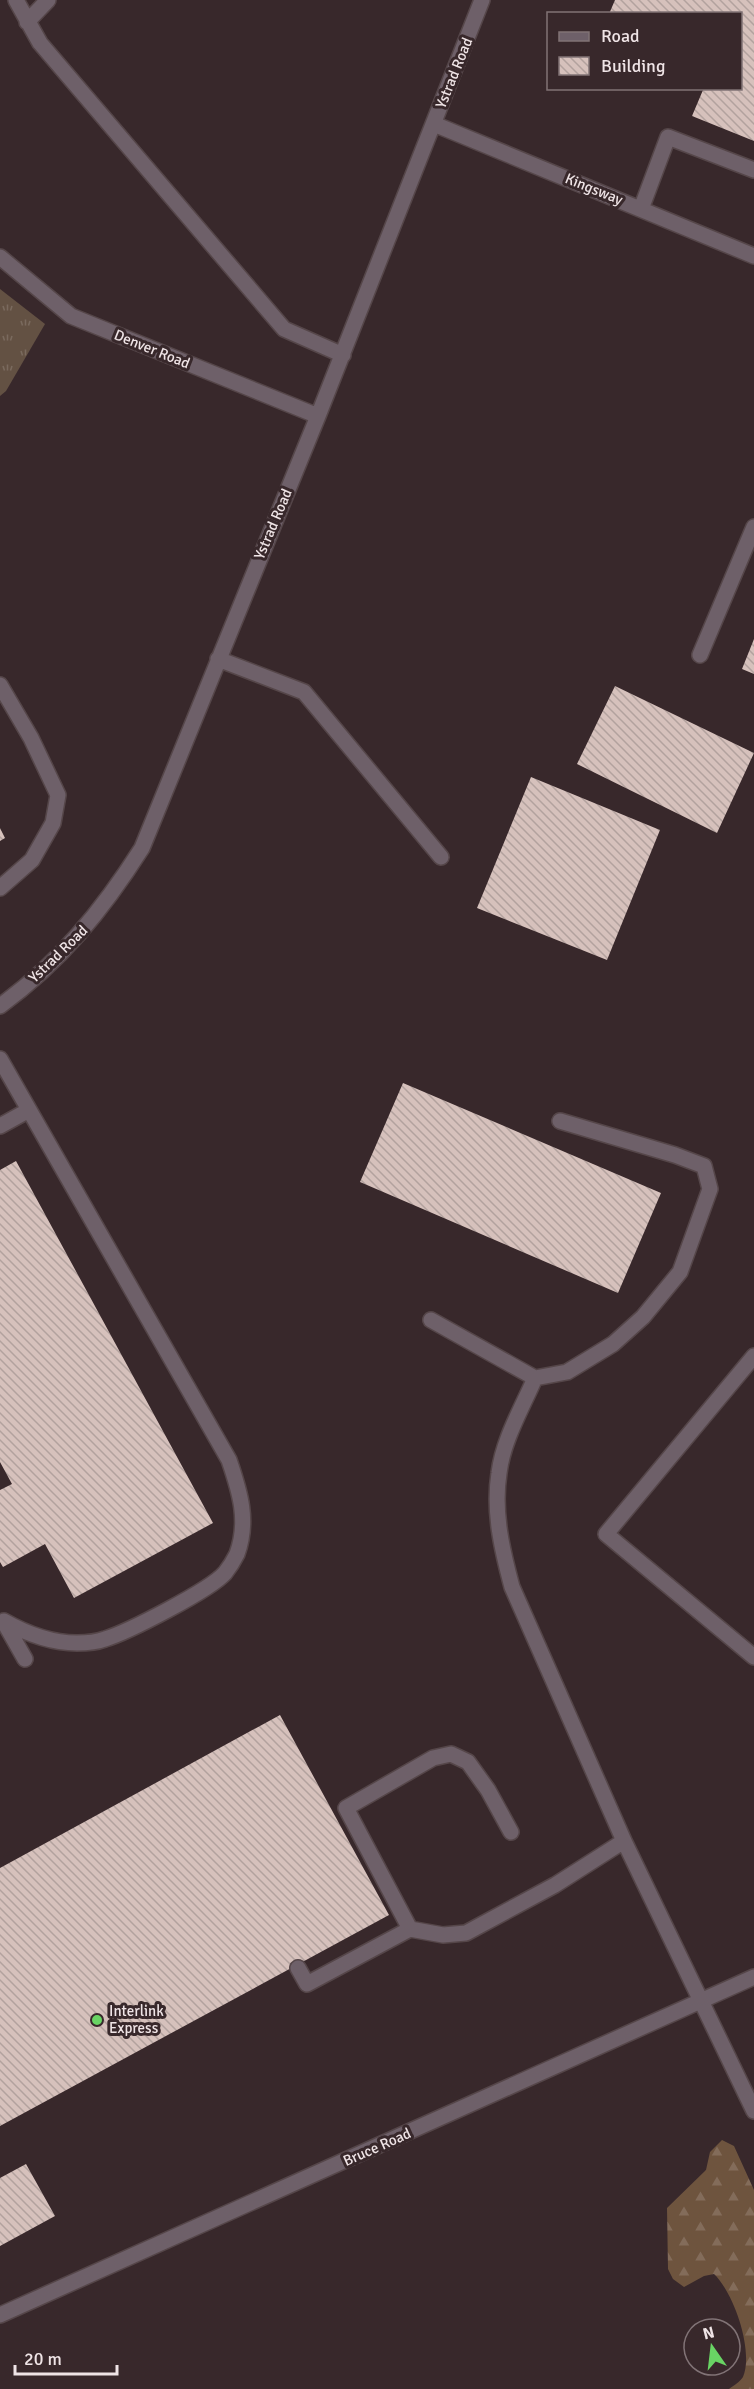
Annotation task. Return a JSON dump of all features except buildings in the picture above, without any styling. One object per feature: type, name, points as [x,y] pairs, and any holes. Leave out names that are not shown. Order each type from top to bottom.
[{"type":"street","points":[[16,0],[40,43],[284,329],[343,355]]},
{"type":"street","points":[[27,22],[48,0]]},
{"type":"street","name":"Ystrad Road","points":[[0,1006],[61,955],[99,912],[142,848],[343,355],[483,0]]},
{"type":"street","name":"Kingsway","points":[[434,123],[754,256]]},
{"type":"street","points":[[641,209],[668,137],[754,170]]},
{"type":"street","name":"Denver Road","points":[[0,256],[71,316],[318,416]]},
{"type":"street","points":[[700,655],[754,527]]},
{"type":"street","points":[[218,659],[304,692],[441,857]]},
{"type":"street","points":[[0,685],[31,738],[58,795],[53,823],[32,860],[0,888]]},
{"type":"street","points":[[0,1059],[229,1460],[238,1485],[244,1524],[236,1556],[225,1573],[209,1586],[125,1631],[103,1640],[77,1643],[52,1641],[33,1636],[2,1618]]},
{"type":"street","points":[[0,1126],[29,1110]]},
{"type":"street","points":[[431,1320],[535,1378],[567,1372],[613,1344],[642,1317],[680,1272],[710,1189],[704,1166],[675,1155],[560,1121]]},
{"type":"street","points":[[754,1356],[606,1534],[754,1657]]},
{"type":"street","points":[[535,1378],[507,1441],[499,1473],[498,1508],[501,1546],[512,1587],[624,1841],[754,2111]]},
{"type":"street","points":[[2,1618],[25,1659]]},
{"type":"street","points":[[410,1929],[346,1808],[433,1758],[451,1754],[468,1762],[488,1790],[511,1832]]},
{"type":"street","points":[[298,1968],[307,1984],[410,1929],[443,1935],[466,1933],[555,1885],[624,1841]]},
{"type":"street","name":"Bruce Road","points":[[0,2315],[754,1977]]},
{"type":"green space","points":[[0,289],[45,324],[6,391],[0,396]]},
{"type":"green space","points":[[722,2140],[734,2146],[754,2190],[754,2389],[729,2389],[743,2377],[746,2353],[742,2317],[738,2317],[729,2294],[714,2274],[704,2276],[684,2287],[673,2279],[668,2269],[667,2208],[706,2170],[710,2152]]},
{"type":"place","name":"Interlink Express","points":[[97,2020]]}]
